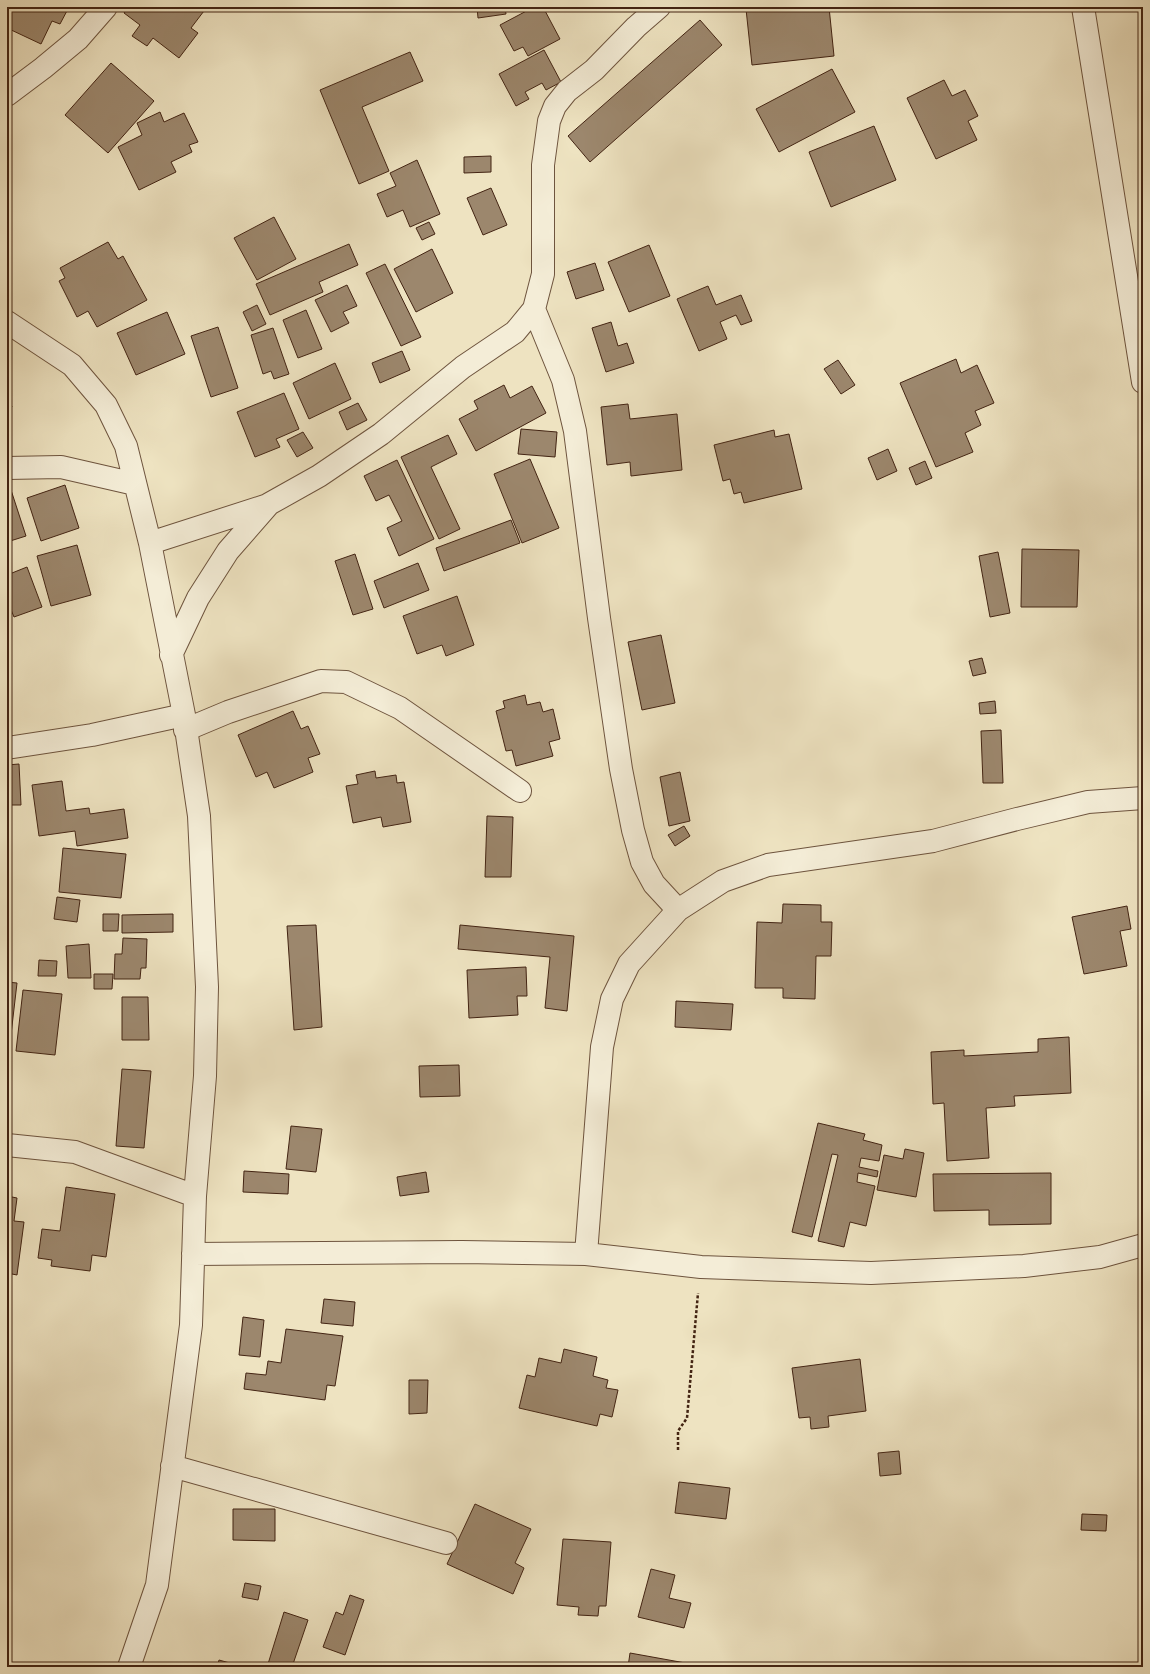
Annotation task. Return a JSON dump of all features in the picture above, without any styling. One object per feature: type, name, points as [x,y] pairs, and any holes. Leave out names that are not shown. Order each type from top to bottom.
[{"type":"street","points":[[7,94],[43,68],[78,39],[106,7]]},
{"type":"street","points":[[150,543],[269,504],[319,476],[381,434],[463,367],[515,332],[534,309],[543,274],[543,165],[549,121],[555,106],[567,92],[594,70],[636,27],[659,7]]},
{"type":"street","points":[[1083,7],[1143,382]]},
{"type":"street","points":[[534,309],[563,380],[575,431],[601,633],[621,769],[633,830],[642,862],[654,884],[678,910]]},
{"type":"street","points":[[7,322],[72,365],[106,405],[126,446],[150,543],[184,722],[199,816],[207,987],[205,1076],[196,1196],[191,1325],[157,1585],[129,1667]]},
{"type":"street","points":[[7,468],[61,467],[135,484]]},
{"type":"street","points":[[171,655],[198,598],[213,574],[228,551],[269,504]]},
{"type":"street","points":[[7,748],[184,722],[228,712],[321,681],[346,682],[400,708],[520,791]]},
{"type":"street","points":[[586,1254],[602,1047],[612,999],[630,964],[678,910],[724,882],[768,865],[933,841],[1088,802],[1143,798]]},
{"type":"street","points":[[7,1145],[75,1152],[196,1196]]},
{"type":"street","points":[[193,1254],[462,1252],[586,1254],[701,1267],[871,1273],[1016,1266],[1100,1257],[1143,1245]]},
{"type":"street","points":[[172,1466],[446,1543]]},
{"type":"path","points":[[678,1450],[678,1431],[687,1418],[701,1267]]},
{"type":"building","points":[[7,7],[69,7],[60,24],[52,21],[41,44],[7,28]]},
{"type":"building","points":[[128,7],[207,7],[191,28],[198,33],[179,58],[153,38],[147,46],[132,36],[140,25],[124,13]]},
{"type":"building","points":[[477,7],[505,7],[506,14],[478,18]]},
{"type":"building","points":[[534,7],[543,7],[560,39],[528,56],[523,47],[514,51],[500,25]]},
{"type":"building","points":[[760,7],[829,7],[834,56],[752,65],[746,9]]},
{"type":"building","points":[[700,20],[722,45],[590,162],[568,136]]},
{"type":"building","points":[[544,50],[561,82],[546,90],[542,83],[525,92],[529,99],[516,106],[499,74]]},
{"type":"building","points":[[410,52],[423,81],[362,107],[389,171],[359,184],[320,90]]},
{"type":"building","points":[[111,63],[154,101],[108,153],[65,115]]},
{"type":"building","points":[[832,69],[855,112],[779,152],[756,109]]},
{"type":"building","points":[[944,80],[952,96],[965,90],[978,116],[968,121],[977,140],[936,159],[907,98]]},
{"type":"building","points":[[160,112],[164,122],[184,113],[198,142],[189,145],[192,152],[171,162],[176,172],[139,190],[118,147],[142,135],[137,123]]},
{"type":"building","points":[[874,126],[896,180],[831,207],[809,152]]},
{"type":"building","points":[[491,156],[491,172],[464,173],[464,157]]},
{"type":"building","points":[[417,160],[440,214],[410,227],[403,210],[387,217],[377,194],[396,186],[390,173]]},
{"type":"building","points":[[491,188],[507,225],[483,235],[467,198]]},
{"type":"building","points":[[274,217],[296,259],[257,280],[234,238]]},
{"type":"building","points":[[429,222],[435,234],[422,240],[416,228]]},
{"type":"building","points":[[108,242],[118,259],[123,256],[147,300],[97,327],[88,311],[77,317],[59,281],[65,278],[60,268]]},
{"type":"building","points":[[349,244],[358,265],[319,282],[323,292],[270,315],[256,284]]},
{"type":"building","points":[[649,245],[670,296],[629,312],[608,262]]},
{"type":"building","points":[[432,249],[453,293],[416,312],[394,269]]},
{"type":"building","points":[[595,263],[604,290],[576,299],[567,272]]},
{"type":"building","points":[[385,264],[421,337],[401,346],[366,273]]},
{"type":"building","points":[[347,285],[357,306],[343,312],[349,323],[331,332],[315,300]]},
{"type":"building","points":[[708,286],[716,305],[741,295],[752,321],[741,325],[736,315],[720,322],[727,339],[699,351],[677,299]]},
{"type":"building","points":[[257,305],[266,324],[252,331],[243,312]]},
{"type":"building","points":[[306,310],[322,349],[298,358],[283,320]]},
{"type":"building","points":[[167,312],[185,354],[136,375],[117,333]]},
{"type":"building","points":[[611,322],[618,346],[627,343],[634,363],[606,372],[592,328]]},
{"type":"building","points":[[218,327],[238,388],[211,397],[191,336]]},
{"type":"building","points":[[273,328],[289,374],[274,379],[271,371],[263,374],[251,335]]},
{"type":"building","points":[[402,351],[410,370],[380,383],[372,363]]},
{"type":"building","points":[[956,359],[961,373],[977,365],[994,403],[975,411],[981,425],[965,433],[973,452],[936,467],[900,383]]},
{"type":"building","points":[[838,360],[855,385],[841,394],[824,369]]},
{"type":"building","points":[[335,363],[351,399],[309,419],[293,383]]},
{"type":"building","points":[[504,385],[510,398],[532,386],[546,413],[476,451],[459,419],[478,409],[474,401]]},
{"type":"building","points":[[7,393],[12,407],[7,409]]},
{"type":"building","points":[[284,393],[299,429],[276,439],[280,447],[255,457],[237,412]]},
{"type":"building","points":[[358,403],[367,420],[347,430],[339,412]]},
{"type":"building","points":[[628,404],[630,419],[677,414],[682,470],[631,476],[630,462],[607,465],[601,407]]},
{"type":"building","points":[[521,429],[557,432],[555,457],[518,454]]},
{"type":"building","points":[[774,430],[775,437],[789,434],[802,489],[744,503],[741,492],[734,494],[730,479],[723,481],[714,445]]},
{"type":"building","points":[[303,432],[313,448],[297,457],[287,440]]},
{"type":"building","points":[[448,435],[457,454],[431,467],[460,529],[439,539],[401,457]]},
{"type":"building","points":[[888,449],[897,471],[877,480],[868,458]]},
{"type":"building","points":[[530,459],[559,528],[522,543],[494,474]]},
{"type":"building","points":[[397,460],[434,539],[399,556],[387,528],[402,521],[389,495],[376,501],[364,476]]},
{"type":"building","points":[[925,461],[932,478],[916,485],[909,468]]},
{"type":"building","points":[[65,485],[79,528],[41,541],[27,498]]},
{"type":"building","points":[[11,490],[26,536],[7,542],[7,491]]},
{"type":"building","points":[[511,520],[520,543],[444,571],[436,548]]},
{"type":"building","points":[[77,545],[91,595],[51,606],[37,556]]},
{"type":"building","points":[[1022,549],[1079,550],[1077,607],[1021,607]]},
{"type":"building","points":[[998,552],[1010,613],[990,617],[979,556]]},
{"type":"building","points":[[355,554],[373,609],[353,615],[335,561]]},
{"type":"building","points":[[418,563],[429,590],[384,608],[374,581]]},
{"type":"building","points":[[27,567],[42,607],[14,617],[7,600],[7,575]]},
{"type":"building","points":[[457,596],[474,645],[446,656],[442,645],[417,654],[403,616]]},
{"type":"building","points":[[661,635],[675,703],[642,710],[628,642]]},
{"type":"building","points":[[982,658],[986,673],[973,676],[969,661]]},
{"type":"building","points":[[525,695],[527,705],[540,702],[543,712],[553,709],[560,739],[549,742],[553,756],[516,766],[512,750],[506,751],[496,711],[505,708],[503,701]]},
{"type":"building","points":[[995,701],[996,713],[980,714],[979,703]]},
{"type":"building","points":[[293,711],[301,729],[308,726],[320,754],[308,758],[313,772],[274,788],[267,772],[256,777],[238,735]]},
{"type":"building","points":[[1001,730],[1003,783],[983,783],[981,731]]},
{"type":"building","points":[[19,764],[21,805],[8,805],[9,812],[7,812],[7,765]]},
{"type":"building","points":[[375,771],[376,778],[396,775],[397,783],[404,782],[411,822],[383,827],[381,817],[353,823],[346,786],[358,784],[356,775]]},
{"type":"building","points":[[680,772],[690,821],[669,826],[660,777]]},
{"type":"building","points":[[62,781],[66,811],[89,808],[90,814],[124,809],[128,838],[77,846],[75,831],[39,836],[32,785]]},
{"type":"building","points":[[487,816],[513,817],[511,877],[485,877]]},
{"type":"building","points":[[684,826],[690,836],[675,846],[668,835]]},
{"type":"building","points":[[63,848],[126,854],[121,898],[59,892]]},
{"type":"building","points":[[57,897],[80,900],[77,922],[54,919]]},
{"type":"building","points":[[783,904],[821,905],[821,922],[832,922],[831,956],[816,956],[815,999],[783,998],[783,988],[755,988],[757,922],[782,923]]},
{"type":"building","points":[[1127,906],[1131,929],[1120,931],[1127,966],[1084,974],[1072,917]]},
{"type":"building","points":[[103,914],[119,914],[118,931],[103,931]]},
{"type":"building","points":[[173,914],[173,932],[122,933],[122,915]]},
{"type":"building","points":[[316,925],[322,1027],[294,1030],[287,926]]},
{"type":"building","points":[[460,925],[574,936],[567,1011],[545,1008],[550,957],[458,949]]},
{"type":"building","points":[[123,938],[147,939],[146,968],[141,968],[140,979],[114,979],[115,954],[122,954]]},
{"type":"building","points":[[89,944],[91,978],[68,978],[66,946]]},
{"type":"building","points":[[39,960],[57,961],[56,976],[38,976]]},
{"type":"building","points":[[526,967],[527,996],[517,996],[518,1015],[469,1018],[467,970]]},
{"type":"building","points":[[94,974],[113,974],[112,989],[94,989]]},
{"type":"building","points":[[7,982],[17,983],[9,1052],[7,1051]]},
{"type":"building","points":[[23,990],[62,994],[55,1055],[16,1051]]},
{"type":"building","points":[[122,997],[148,997],[149,1040],[122,1040]]},
{"type":"building","points":[[676,1001],[733,1004],[731,1030],[675,1027]]},
{"type":"building","points":[[1069,1037],[1071,1093],[1014,1096],[1015,1106],[986,1108],[989,1158],[947,1161],[944,1103],[933,1104],[931,1052],[964,1050],[964,1056],[1038,1052],[1038,1039]]},
{"type":"building","points":[[459,1065],[460,1096],[420,1097],[419,1066]]},
{"type":"building","points":[[122,1069],[151,1071],[144,1148],[116,1146]]},
{"type":"building","points":[[818,1123],[865,1134],[863,1140],[882,1145],[879,1161],[861,1158],[859,1167],[878,1171],[877,1177],[858,1173],[857,1182],[875,1186],[866,1226],[850,1222],[844,1247],[818,1241],[838,1155],[832,1154],[812,1237],[792,1232]]},
{"type":"building","points":[[291,1126],[322,1129],[316,1172],[286,1169]]},
{"type":"building","points":[[905,1149],[924,1153],[916,1197],[877,1190],[884,1155],[903,1159]]},
{"type":"building","points":[[244,1171],[289,1174],[288,1194],[243,1192]]},
{"type":"building","points":[[426,1172],[429,1192],[400,1196],[397,1177]]},
{"type":"building","points":[[1051,1173],[1051,1224],[989,1225],[989,1210],[934,1211],[933,1174]]},
{"type":"building","points":[[66,1187],[115,1194],[106,1257],[92,1255],[90,1271],[51,1266],[52,1260],[38,1258],[42,1229],[60,1231]]},
{"type":"building","points":[[7,1196],[17,1198],[14,1221],[24,1222],[17,1275],[7,1273]]},
{"type":"building","points":[[324,1299],[355,1302],[353,1326],[321,1323]]},
{"type":"building","points":[[243,1317],[264,1320],[260,1357],[239,1355]]},
{"type":"building","points":[[286,1329],[343,1336],[335,1386],[327,1385],[325,1400],[244,1389],[246,1373],[266,1375],[268,1361],[281,1363]]},
{"type":"building","points":[[564,1349],[597,1357],[593,1376],[608,1380],[606,1388],[618,1390],[612,1417],[600,1414],[597,1426],[519,1408],[527,1375],[535,1377],[539,1358],[561,1363]]},
{"type":"building","points":[[860,1359],[866,1411],[828,1416],[829,1427],[811,1429],[810,1417],[799,1418],[792,1368]]},
{"type":"building","points":[[409,1380],[428,1380],[427,1413],[409,1414]]},
{"type":"building","points":[[899,1451],[901,1474],[880,1476],[878,1453]]},
{"type":"building","points":[[679,1482],[730,1488],[726,1519],[675,1513]]},
{"type":"building","points":[[475,1504],[531,1529],[515,1563],[524,1568],[513,1594],[447,1564]]},
{"type":"building","points":[[233,1509],[275,1509],[275,1541],[233,1540]]},
{"type":"building","points":[[1082,1514],[1107,1515],[1106,1531],[1081,1530]]},
{"type":"building","points":[[563,1539],[611,1542],[606,1606],[599,1606],[598,1616],[578,1615],[579,1607],[557,1605]]},
{"type":"building","points":[[651,1569],[675,1575],[669,1598],[691,1603],[684,1628],[638,1617]]},
{"type":"building","points":[[245,1583],[261,1586],[258,1600],[242,1597]]},
{"type":"building","points":[[350,1595],[364,1600],[345,1655],[323,1647],[336,1612],[343,1615]]},
{"type":"building","points":[[284,1612],[308,1620],[292,1667],[276,1667],[268,1664]]},
{"type":"building","points":[[630,1653],[691,1664],[690,1667],[628,1667]]},
{"type":"building","points":[[219,1660],[244,1667],[217,1667]]}]
